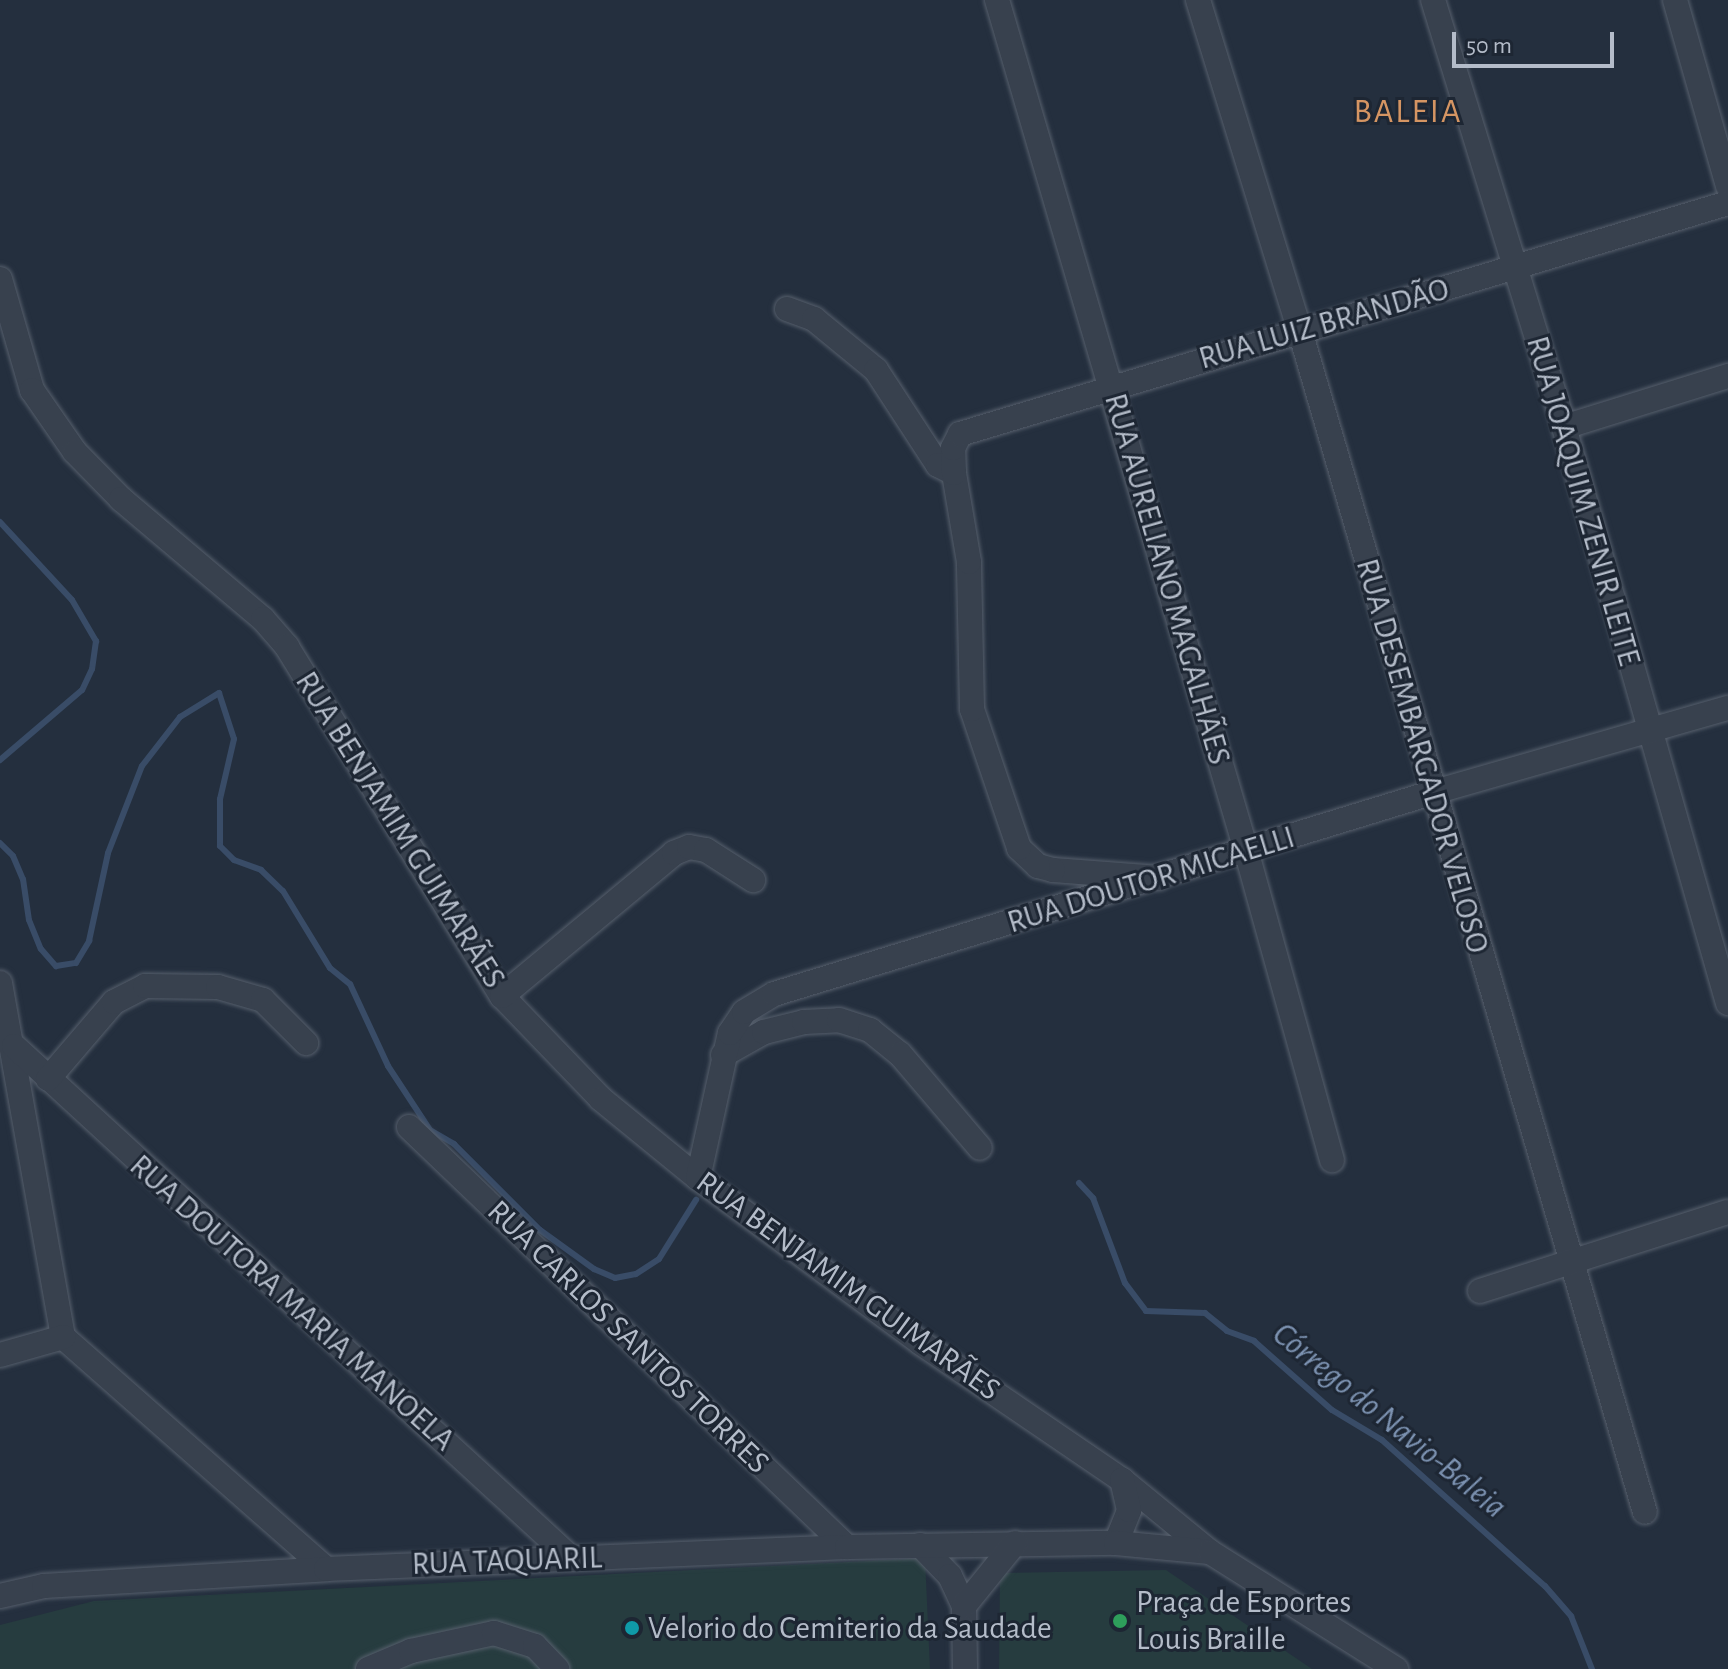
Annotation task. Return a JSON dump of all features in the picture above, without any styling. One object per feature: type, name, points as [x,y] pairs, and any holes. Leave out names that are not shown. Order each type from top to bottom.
[{"type":"street","name":"RUA AURELIANO MAGALHÃES","points":[[997,0],[1246,850],[1332,1160]]},
{"type":"street","name":"RUA DESEMBARGADOR VELOSO","points":[[1198,0],[1300,331],[1567,1261],[1645,1512]]},
{"type":"street","name":"RUA JOAQUIM ZENIR LEITE","points":[[1433,0],[1564,427],[1647,732],[1728,1003]]},
{"type":"street","points":[[1675,0],[1728,186]]},
{"type":"street","name":"RUA LUIZ BRANDÃO","points":[[954,473],[953,448],[970,427],[1728,203]]},
{"type":"street","name":"RUA BENJAMIM GUIMARÃES","points":[[0,279],[32,390],[75,452],[121,499],[263,619],[287,647],[502,996],[601,1099],[698,1178],[921,1343],[1122,1480],[1210,1552],[1396,1669]]},
{"type":"street","points":[[787,309],[814,319],[876,370],[938,465],[954,473],[969,562],[972,709],[1019,848],[1038,866],[1053,870],[1159,878]]},
{"type":"street","points":[[1564,427],[1728,376]]},
{"type":"street","name":"RUA DOUTOR MICAELLI","points":[[698,1178],[723,1055],[744,1012],[774,994],[1431,793],[1728,708]]},
{"type":"street","points":[[502,996],[674,853],[689,847],[706,850],[753,880]]},
{"type":"street","points":[[0,983],[14,1046],[63,1337],[326,1569]]},
{"type":"street","points":[[48,1079],[114,1002],[145,986],[218,987],[263,1000],[306,1043]]},
{"type":"street","points":[[723,1055],[764,1032],[804,1022],[839,1020],[870,1030],[900,1054],[980,1148]]},
{"type":"street","name":"RUA DOUTORA MARIA MANOELA","points":[[14,1046],[572,1559]]},
{"type":"street","name":"RUA CARLOS SANTOS TORRES","points":[[409,1127],[847,1547]]},
{"type":"street","points":[[1480,1291],[1728,1212]]},
{"type":"street","points":[[0,1355],[63,1337]]},
{"type":"street","points":[[1116,1543],[1129,1510],[1122,1480]]},
{"type":"street","points":[[964,1606],[1015,1543]]},
{"type":"street","name":"RUA TAQUARIL","points":[[0,1596],[44,1586],[326,1569],[847,1547],[1116,1543],[1210,1552]]},
{"type":"street","points":[[920,1545],[950,1576],[964,1606],[965,1669]]},
{"type":"street","points":[[368,1669],[411,1651],[494,1633],[535,1646],[557,1669]]},
{"type":"green space","points":[[925,1558],[930,1669],[0,1669],[0,1625],[94,1601]]},
{"type":"green space","name":"Praça de Esportes Louis Braille","points":[[1166,1570],[1312,1669],[999,1669],[1000,1573]]},
{"type":"waterway","name":"Córrego do Navio-Baleia","points":[[0,522],[72,600],[96,641],[92,669],[82,690],[0,760]]},
{"type":"waterway","name":"Córrego do Navio-Baleia","points":[[0,843],[13,856],[23,879],[29,920],[41,949],[56,966],[76,963],[89,941],[108,853],[142,766],[180,717],[219,693],[234,739],[220,799],[220,846],[234,860],[261,870],[283,891],[330,968],[350,984],[388,1066],[430,1130],[454,1144],[540,1230],[594,1269],[615,1278],[636,1274],[659,1259],[696,1200]]},
{"type":"waterway","name":"Córrego do Navio-Baleia","points":[[1079,1183],[1093,1198],[1125,1283],[1146,1311],[1205,1313],[1227,1331],[1254,1341],[1332,1410],[1382,1440],[1545,1586],[1571,1616],[1592,1669]]},
{"type":"place","name":"Praça de Esportes Louis Braille","points":[[1120,1621]]},
{"type":"place","name":"Velorio do Cemiterio da Saudade","points":[[632,1628]]},
{"type":"district","name":"BALEIA","points":[[1408,113]]}]
